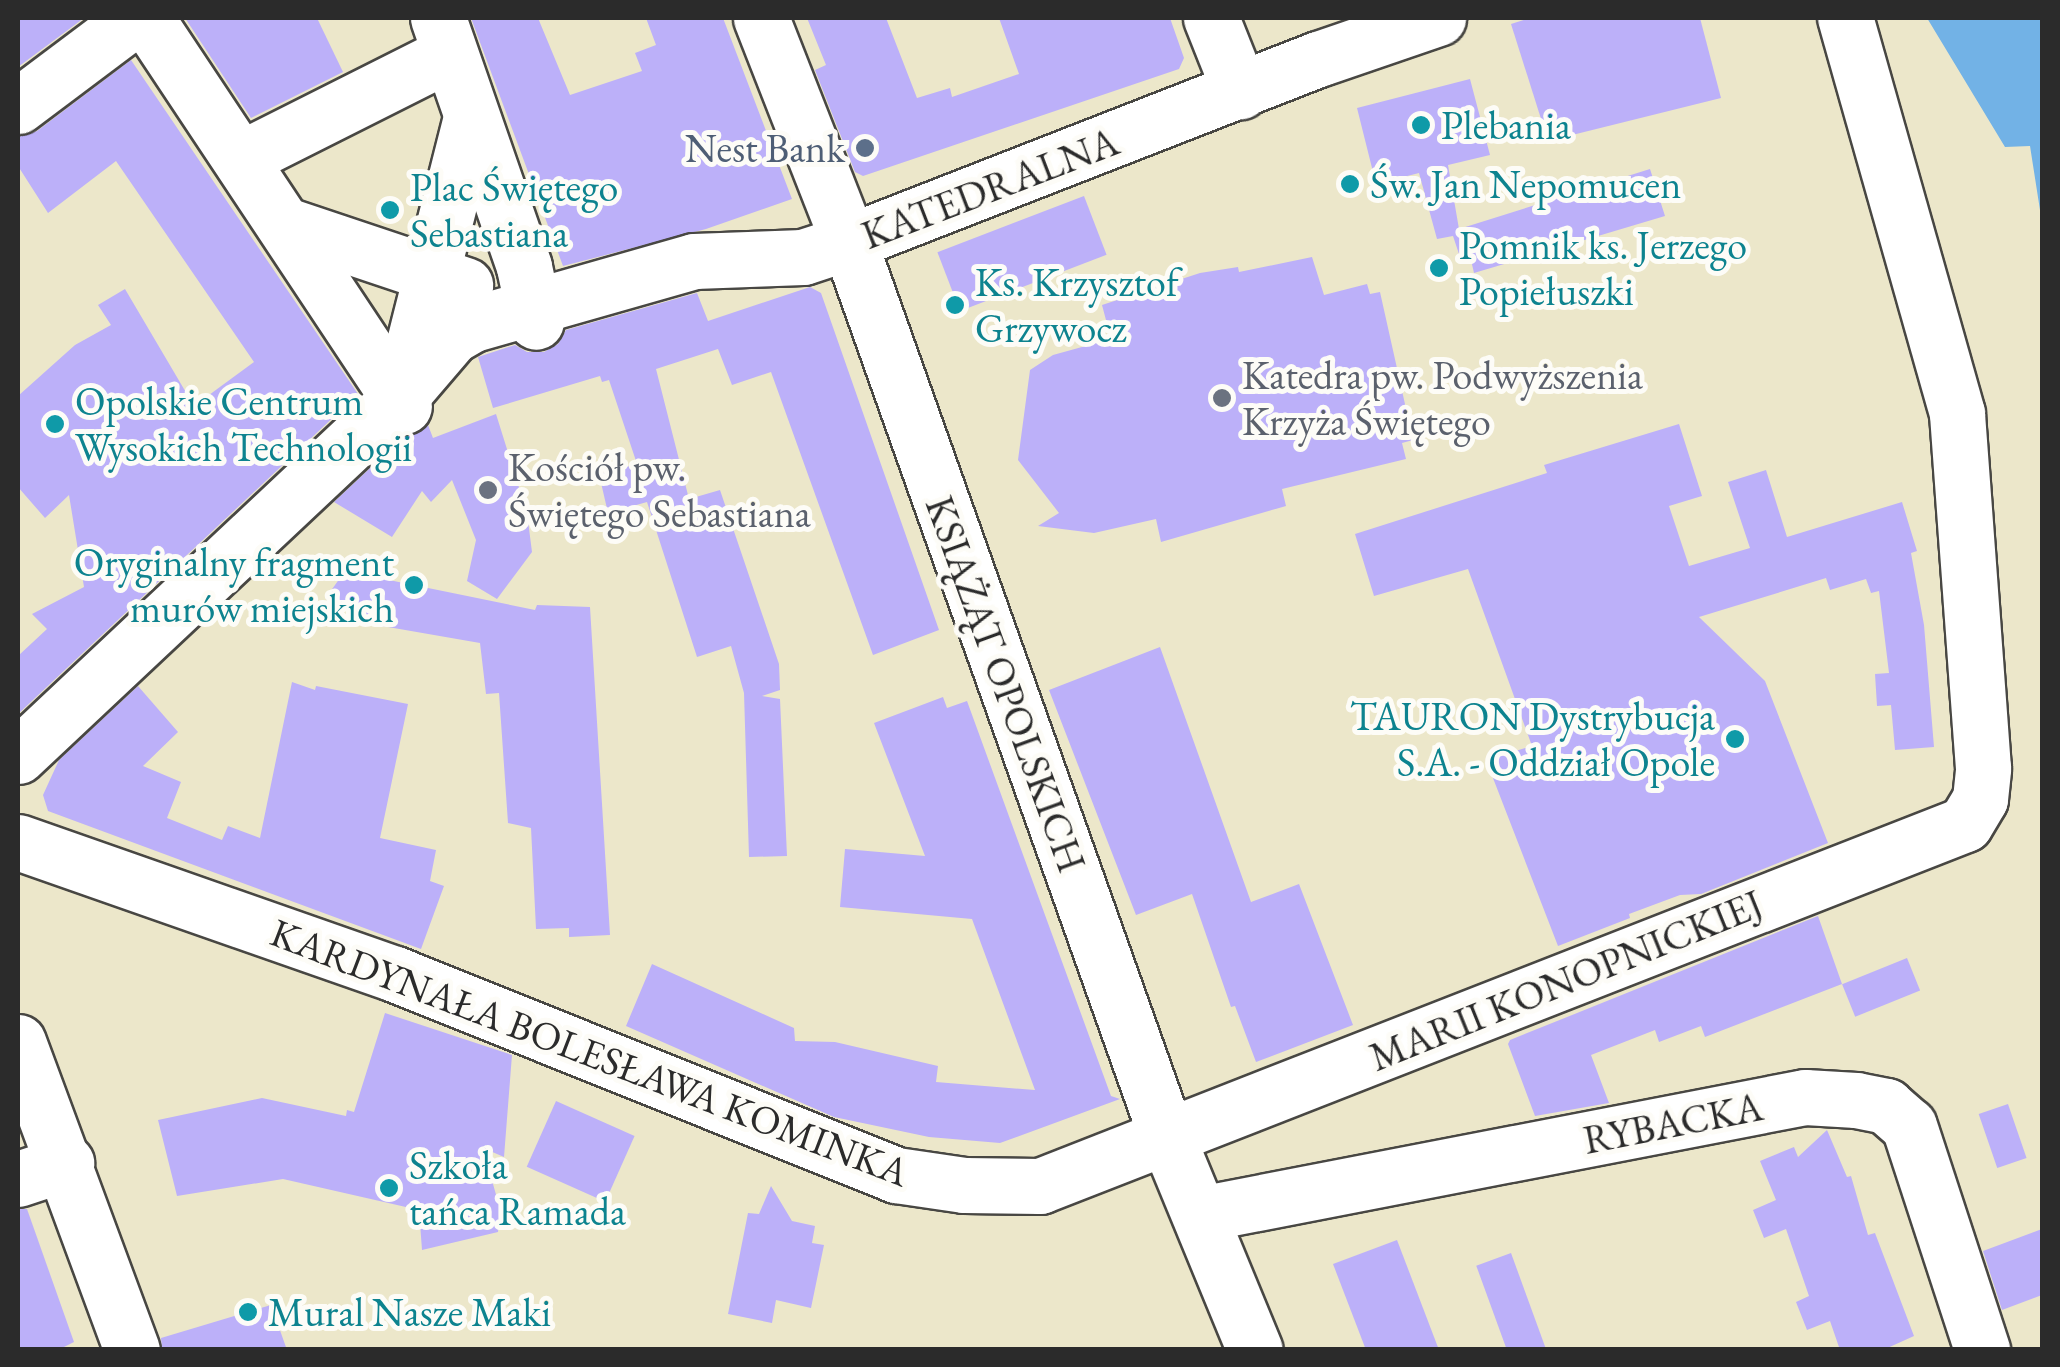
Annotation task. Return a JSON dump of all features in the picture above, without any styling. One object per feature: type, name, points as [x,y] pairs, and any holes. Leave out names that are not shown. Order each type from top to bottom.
[{"type":"street","points":[[18,106],[135,18]]},
{"type":"street","points":[[146,18],[402,402]]},
{"type":"street","name":"KSIĄŻĄT OPOLSKICH","points":[[762,18],[849,242],[1168,1137],[1255,1350]]},
{"type":"street","points":[[1211,18],[1240,91]]},
{"type":"street","name":"KATEDRALNA","points":[[533,315],[694,261],[774,260],[849,242],[1438,18]]},
{"type":"street","name":"MARII KONOPNICKIEJ","points":[[1168,1137],[1965,824],[1980,799],[1983,768],[1957,412],[1844,18]]},
{"type":"street","points":[[238,153],[444,38],[524,266],[533,315]]},
{"type":"street","points":[[402,402],[472,118]]},
{"type":"street","points":[[286,226],[431,274],[533,315]]},
{"type":"street","points":[[18,756],[402,402],[452,336],[496,314],[533,315]]},
{"type":"street","name":"KARDYNAŁA BOLESŁAWA KOMINKA","points":[[18,842],[396,974],[896,1175],[964,1184],[1040,1186],[1168,1137]]},
{"type":"street","points":[[18,1042],[42,1171],[132,1350]]},
{"type":"street","name":"RYBACKA","points":[[1200,1214],[1804,1097],[1856,1100],[1886,1106],[1909,1126],[1982,1350]]},
{"type":"water","points":[[1927,18],[2042,18],[2042,223],[2030,146],[2005,147]]},
{"type":"building","points":[[18,18],[84,18],[18,67]]},
{"type":"building","points":[[185,18],[317,18],[343,72],[251,118]]},
{"type":"building","points":[[471,18],[538,18],[570,95],[642,71],[635,53],[656,45],[646,18],[723,18],[792,199],[706,229],[563,266]]},
{"type":"building","points":[[807,18],[886,18],[917,98],[950,88],[952,97],[1019,74],[999,18],[1170,18],[1184,58],[1179,69],[863,176],[855,172],[815,70],[826,65]]},
{"type":"building","points":[[1530,18],[1700,18],[1721,98],[1548,141],[1511,24]]},
{"type":"building","points":[[131,60],[358,394],[18,714],[18,656],[47,629],[32,614],[84,587],[69,495],[45,518],[18,487],[18,396],[75,345],[111,325],[98,305],[125,289],[194,406],[254,362],[116,161],[48,213],[18,166],[18,137],[37,131]]},
{"type":"building","points":[[1470,79],[1490,155],[1448,165],[1459,229],[1650,169],[1665,216],[1474,273],[1471,260],[1462,263],[1453,236],[1437,239],[1419,173],[1376,184],[1357,108]]},
{"type":"building","points":[[1084,196],[1107,255],[960,311],[937,252]]},
{"type":"building","name":"Katedra pw. Podwyższenia Krzyża Świętego","points":[[1312,257],[1324,295],[1367,284],[1370,294],[1380,292],[1413,440],[1402,443],[1406,459],[1282,489],[1286,506],[1161,542],[1156,519],[1094,533],[1038,526],[1059,513],[1018,460],[1030,370],[1053,355],[1111,339],[1102,305],[1200,273],[1238,267],[1239,272]]},
{"type":"building","points":[[810,287],[821,293],[939,630],[873,655],[771,372],[732,385],[718,349],[656,369],[689,499],[720,490],[779,664],[780,690],[762,696],[780,699],[787,856],[749,857],[744,693],[731,646],[697,657],[647,502],[608,513],[599,474],[637,464],[609,380],[602,382],[600,376],[493,408],[478,357],[515,345],[527,352],[544,352],[558,344],[566,330],[697,293],[708,321]]},
{"type":"building","points":[[496,414],[527,513],[532,552],[497,599],[467,581],[476,540],[452,480],[431,502],[422,491],[392,537],[334,502],[403,437],[428,425],[433,438]]},
{"type":"building","points":[[1679,424],[1702,496],[1669,506],[1689,566],[1750,548],[1728,482],[1766,470],[1787,537],[1902,502],[1917,551],[1911,553],[1924,625],[1934,747],[1895,750],[1891,705],[1877,706],[1875,674],[1889,673],[1879,591],[1871,593],[1866,579],[1830,590],[1826,578],[1699,617],[1765,681],[1828,843],[1701,894],[1680,895],[1629,914],[1630,918],[1558,946],[1486,760],[1532,746],[1468,569],[1374,596],[1355,534],[1547,473],[1544,465]]},
{"type":"building","points":[[345,571],[535,610],[537,605],[590,607],[610,935],[569,937],[569,928],[536,929],[531,828],[508,823],[499,693],[486,694],[480,643],[365,623],[330,592]]},
{"type":"building","points":[[1160,647],[1251,902],[1299,884],[1353,1025],[1256,1062],[1235,1006],[1231,1007],[1192,894],[1136,915],[1049,690]]},
{"type":"building","points":[[292,682],[315,690],[316,686],[408,704],[380,838],[436,850],[430,881],[444,886],[421,949],[48,811],[43,795],[59,760],[138,686],[178,732],[143,766],[181,782],[167,818],[222,840],[228,826],[260,838]]},
{"type":"building","points":[[943,697],[947,708],[967,701],[1111,1096],[1120,1099],[1000,1143],[929,1137],[834,1117],[626,1026],[652,964],[794,1028],[795,1041],[835,1042],[938,1066],[936,1082],[1035,1090],[972,919],[840,907],[845,849],[925,856],[874,723]]},
{"type":"building","points":[[1818,916],[1842,984],[1705,1037],[1701,1026],[1659,1042],[1655,1030],[1591,1055],[1609,1103],[1535,1116],[1508,1044],[1510,1040]]},
{"type":"building","points":[[1907,958],[1920,990],[1855,1017],[1842,984]]},
{"type":"building","points":[[385,1013],[512,1055],[504,1157],[483,1148],[500,1209],[498,1232],[422,1250],[419,1210],[283,1179],[177,1196],[158,1120],[262,1098],[346,1116],[347,1110],[354,1112]]},
{"type":"building","points":[[556,1101],[635,1136],[605,1202],[527,1167]]},
{"type":"building","points":[[2008,1104],[2027,1158],[1997,1168],[1979,1114]]},
{"type":"building","points":[[1827,1130],[1847,1177],[1851,1176],[1868,1235],[1875,1233],[1914,1336],[1883,1350],[1840,1350],[1830,1321],[1807,1330],[1796,1302],[1809,1296],[1786,1229],[1764,1238],[1753,1210],[1776,1200],[1760,1161],[1794,1147],[1798,1157]]},
{"type":"building","points":[[771,1186],[792,1221],[815,1226],[812,1243],[824,1245],[811,1308],[776,1300],[772,1323],[728,1314],[748,1213],[759,1214]]},
{"type":"building","points":[[18,1209],[27,1209],[74,1342],[58,1350],[18,1350]]},
{"type":"building","points":[[2042,1229],[2042,1295],[2002,1310],[1983,1251]]},
{"type":"building","points":[[1397,1240],[1439,1350],[1366,1350],[1333,1264]]},
{"type":"building","points":[[1511,1253],[1546,1350],[1507,1350],[1476,1266]]},
{"type":"building","points":[[271,1305],[287,1350],[162,1350],[161,1338]]},
{"type":"place","name":"Plebania","points":[[1421,125]]},
{"type":"place","name":"Nest Bank","points":[[865,148]]},
{"type":"place","name":"Św. Jan Nepomucen","points":[[1350,184]]},
{"type":"place","name":"Plac Świętego Sebastiana","points":[[390,210]]},
{"type":"place","name":"Pomnik ks. Jerzego Popiełuszki","points":[[1439,268]]},
{"type":"place","name":"Ks. Krzysztof Grzywocz","points":[[955,305]]},
{"type":"place","name":"Katedra pw. Podwyższenia Krzyża Świętego","points":[[1222,398]]},
{"type":"place","name":"Opolskie Centrum Wysokich Technologii","points":[[55,424]]},
{"type":"place","name":"Kościół pw. Świętego Sebastiana","points":[[488,490]]},
{"type":"place","name":"Oryginalny fragment murów miejskich","points":[[414,585]]},
{"type":"place","name":"TAURON Dystrybucja S.A. - Oddział Opole","points":[[1735,739]]},
{"type":"place","name":"Szkoła tańca Ramada","points":[[389,1188]]},
{"type":"place","name":"Mural Nasze Maki","points":[[248,1312]]}]
